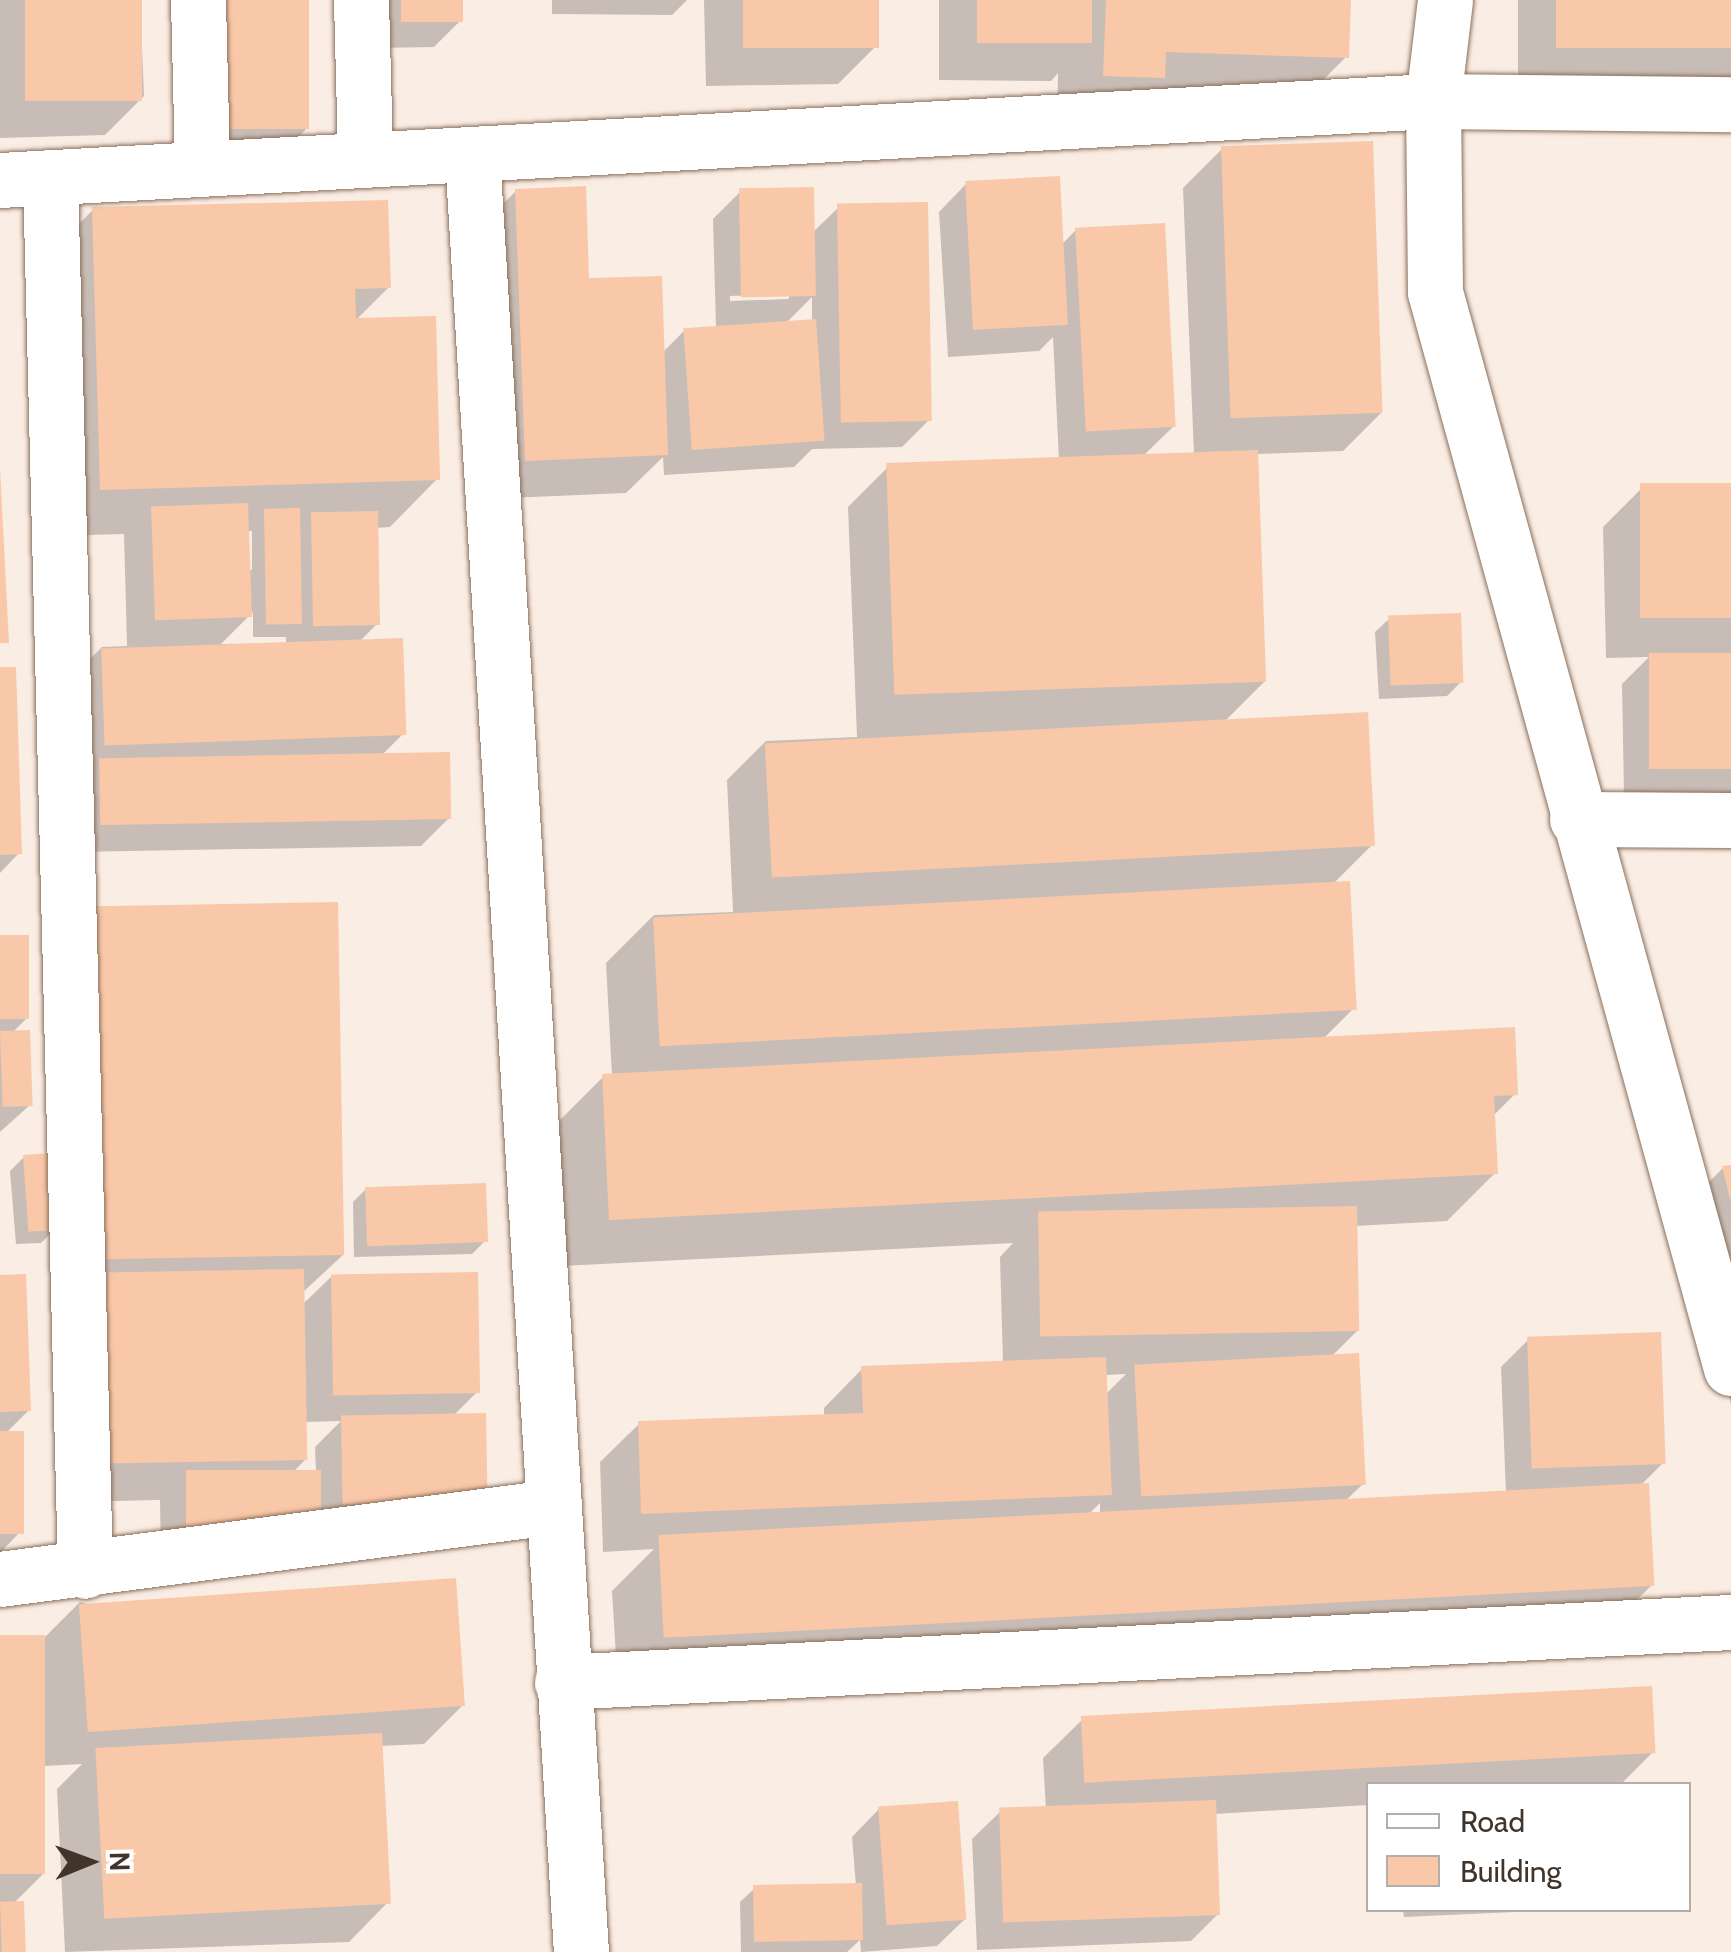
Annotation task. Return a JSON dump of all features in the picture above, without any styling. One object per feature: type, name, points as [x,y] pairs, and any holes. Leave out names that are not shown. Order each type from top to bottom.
[{"type":"street","points":[[198,0],[202,168]]},
{"type":"street","points":[[361,0],[365,158]]},
{"type":"street","points":[[1444,0],[1434,101],[1436,292],[1577,820],[1731,1368]]},
{"type":"street","points":[[85,1571],[25,178],[1434,101],[1731,104]]},
{"type":"street","points":[[472,155],[581,1952]]},
{"type":"street","points":[[1577,820],[1731,820]]},
{"type":"street","points":[[0,1578],[85,1571],[551,1506]]},
{"type":"street","points":[[562,1682],[1731,1622]]},
{"type":"building","points":[[25,0],[142,0],[142,101],[25,101]]},
{"type":"building","points":[[221,0],[309,0],[309,129],[221,129]]},
{"type":"building","points":[[401,0],[463,0],[463,22],[401,22]]},
{"type":"building","points":[[743,0],[879,0],[879,48],[743,48]]},
{"type":"building","points":[[977,0],[1092,0],[1092,43],[977,43]]},
{"type":"building","points":[[1106,0],[1351,0],[1349,58],[1166,52],[1165,78],[1103,76]]},
{"type":"building","points":[[1556,0],[1731,0],[1731,48],[1556,48]]},
{"type":"building","points":[[1373,141],[1382,413],[1231,418],[1221,146]]},
{"type":"building","points":[[1060,176],[1068,325],[973,330],[965,181]]},
{"type":"building","points":[[586,186],[589,278],[662,276],[668,455],[525,461],[515,189]]},
{"type":"building","points":[[814,187],[816,296],[741,297],[739,188]]},
{"type":"building","points":[[388,200],[391,288],[355,289],[356,318],[436,316],[440,480],[100,490],[92,207]]},
{"type":"building","points":[[928,202],[932,421],[841,423],[837,204]]},
{"type":"building","points":[[1165,223],[1176,427],[1086,431],[1075,228]]},
{"type":"building","points":[[816,319],[825,441],[692,450],[683,328]]},
{"type":"building","points":[[1258,450],[1266,682],[894,695],[886,463]]},
{"type":"building","points":[[0,468],[9,643],[0,643]]},
{"type":"building","points":[[1640,483],[1731,483],[1731,618],[1640,618]]},
{"type":"building","points":[[248,503],[252,617],[155,620],[151,506]]},
{"type":"building","points":[[300,508],[302,624],[266,625],[264,509]]},
{"type":"building","points":[[378,511],[380,625],[313,626],[311,512]]},
{"type":"building","points":[[1461,613],[1463,683],[1390,686],[1388,616]]},
{"type":"building","points":[[403,638],[406,735],[105,745],[101,649]]},
{"type":"building","points":[[1649,653],[1731,653],[1731,769],[1649,769]]},
{"type":"building","points":[[0,667],[16,667],[22,854],[0,855]]},
{"type":"building","points":[[1368,712],[1375,846],[772,877],[765,744]]},
{"type":"building","points":[[450,752],[451,819],[100,825],[99,758]]},
{"type":"building","points":[[1350,881],[1357,1010],[660,1046],[653,918]]},
{"type":"building","points":[[338,902],[344,1255],[101,1259],[95,906]]},
{"type":"building","points":[[0,935],[29,935],[29,1019],[0,1019]]},
{"type":"building","points":[[1515,1027],[1518,1095],[1494,1096],[1498,1174],[609,1220],[602,1074]]},
{"type":"building","points":[[30,1030],[33,1106],[3,1107],[0,1031]]},
{"type":"building","points":[[52,1153],[57,1230],[28,1232],[23,1155]]},
{"type":"building","points":[[1731,1165],[1731,1198],[1730,1199],[1722,1166]]},
{"type":"building","points":[[486,1183],[488,1242],[367,1246],[365,1187]]},
{"type":"building","points":[[1357,1206],[1359,1331],[1040,1337],[1038,1212]]},
{"type":"building","points":[[304,1269],[307,1460],[104,1464],[101,1273]]},
{"type":"building","points":[[478,1272],[480,1393],[333,1396],[331,1275]]},
{"type":"building","points":[[26,1274],[31,1411],[0,1412],[0,1275]]},
{"type":"building","points":[[1661,1332],[1666,1464],[1532,1469],[1527,1337]]},
{"type":"building","points":[[1359,1353],[1366,1485],[1141,1497],[1134,1365]]},
{"type":"building","points":[[1106,1357],[1112,1495],[641,1514],[638,1421],[863,1413],[861,1366]]},
{"type":"building","points":[[486,1413],[488,1502],[343,1505],[341,1416]]},
{"type":"building","points":[[0,1431],[24,1431],[24,1534],[0,1534]]},
{"type":"building","points":[[186,1470],[321,1470],[321,1527],[186,1527]]},
{"type":"building","points":[[1649,1483],[1654,1586],[664,1638],[658,1535]]},
{"type":"building","points":[[456,1578],[465,1706],[88,1732],[79,1604]]},
{"type":"building","points":[[0,1635],[45,1635],[45,1874],[0,1874]]},
{"type":"building","points":[[1652,1686],[1656,1753],[1084,1783],[1081,1716]]},
{"type":"building","points":[[382,1733],[391,1904],[104,1919],[95,1748]]},
{"type":"building","points":[[1216,1800],[1220,1915],[1003,1923],[999,1808]]},
{"type":"building","points":[[958,1801],[966,1920],[886,1925],[878,1807]]},
{"type":"building","points":[[862,1883],[863,1940],[754,1942],[753,1885]]},
{"type":"building","points":[[24,1901],[26,1952],[2,1952],[0,1902]]}]
